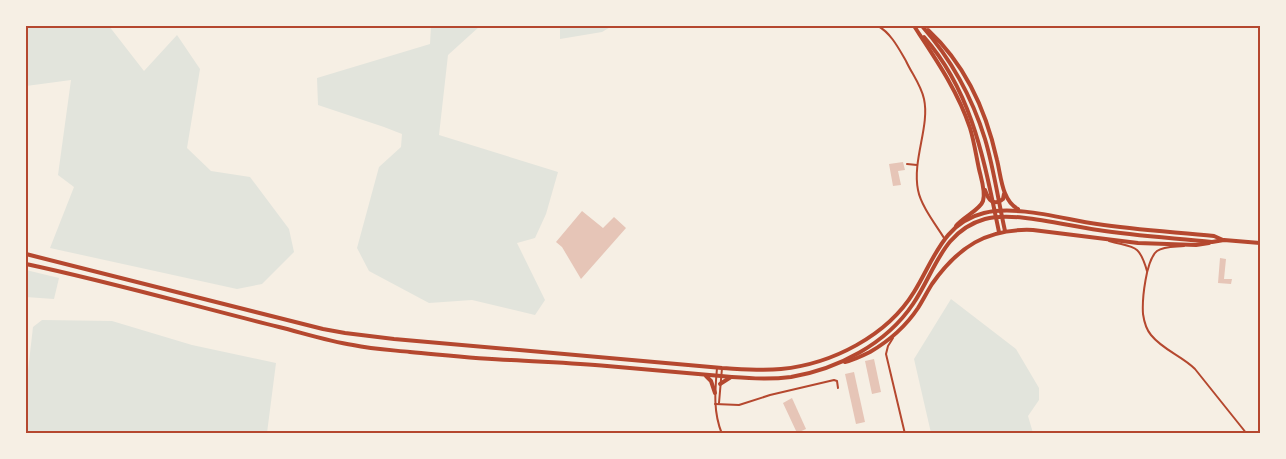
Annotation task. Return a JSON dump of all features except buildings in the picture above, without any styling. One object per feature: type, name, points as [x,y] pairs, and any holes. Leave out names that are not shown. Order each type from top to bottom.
[{"type":"main road","points":[[914,26],[946,77],[962,108],[987,198],[990,201],[1000,201],[1004,196],[1003,184],[992,136],[981,104],[948,50],[923,26]]},
{"type":"main road","points":[[914,26],[958,80],[978,138],[999,232]]},
{"type":"main road","points":[[923,26],[939,46],[974,108],[985,141],[1005,231]]},
{"type":"main road","points":[[1003,184],[1010,202],[1022,211]]},
{"type":"main road","points":[[954,229],[960,221],[982,204],[983,185]]},
{"type":"main road","points":[[26,254],[345,333],[759,370],[782,369],[824,359],[848,349],[881,328],[906,304],[944,238],[965,221],[985,213],[1005,210],[1022,211],[1099,224],[1214,236],[1224,240]]},
{"type":"main road","points":[[837,364],[862,351],[895,325],[913,304],[949,242],[968,226],[982,220],[1011,216],[1100,231],[1212,242]]},
{"type":"main road","points":[[26,264],[355,346],[452,356],[572,363],[759,379],[793,376],[855,360],[878,347],[897,333],[910,319],[931,285],[954,258],[977,241],[999,232],[1033,230],[1138,243],[1196,245],[1224,240],[1260,243]]},
{"type":"main road","points":[[703,374],[711,381],[715,393]]},
{"type":"main road","points":[[720,384],[731,377]]},
{"type":"street","points":[[878,26],[884,29],[901,51],[924,98],[925,110],[917,165],[917,190],[921,201],[944,238]]},
{"type":"street","points":[[907,164],[917,165]]},
{"type":"street","points":[[1101,238],[1136,249],[1142,256],[1147,271]]},
{"type":"street","points":[[1196,245],[1161,249],[1153,255],[1147,271],[1143,313],[1147,329],[1158,341],[1189,362],[1247,434]]},
{"type":"street","points":[[886,354],[888,346],[897,333]]},
{"type":"street","points":[[878,347],[886,354],[905,434]]},
{"type":"street","points":[[719,368],[720,384],[716,411],[722,434]]},
{"type":"street","points":[[717,404],[715,393],[719,376]]},
{"type":"street","points":[[717,404],[739,405],[834,380],[837,381],[838,388]]},
{"type":"shaded area","points":[[26,26],[109,26],[144,71],[177,35],[200,69],[187,148],[211,171],[250,177],[289,229],[294,252],[262,284],[237,289],[50,248],[74,187],[58,175],[71,80],[26,86]]},
{"type":"shaded area","points":[[431,26],[480,26],[448,55],[439,135],[558,172],[546,214],[535,238],[517,243],[545,300],[535,315],[472,300],[429,303],[369,271],[357,248],[379,167],[401,147],[402,134],[318,105],[317,78],[430,44]]},
{"type":"shaded area","points":[[560,26],[612,26],[602,32],[560,39]]},
{"type":"shaded area","points":[[26,270],[59,278],[54,299],[26,297]]},
{"type":"shaded area","points":[[951,299],[1016,349],[1039,388],[1039,400],[1028,416],[1033,433],[931,433],[914,359]]},
{"type":"shaded area","points":[[42,320],[112,321],[192,345],[276,363],[267,433],[26,433],[26,388],[33,327]]}]
